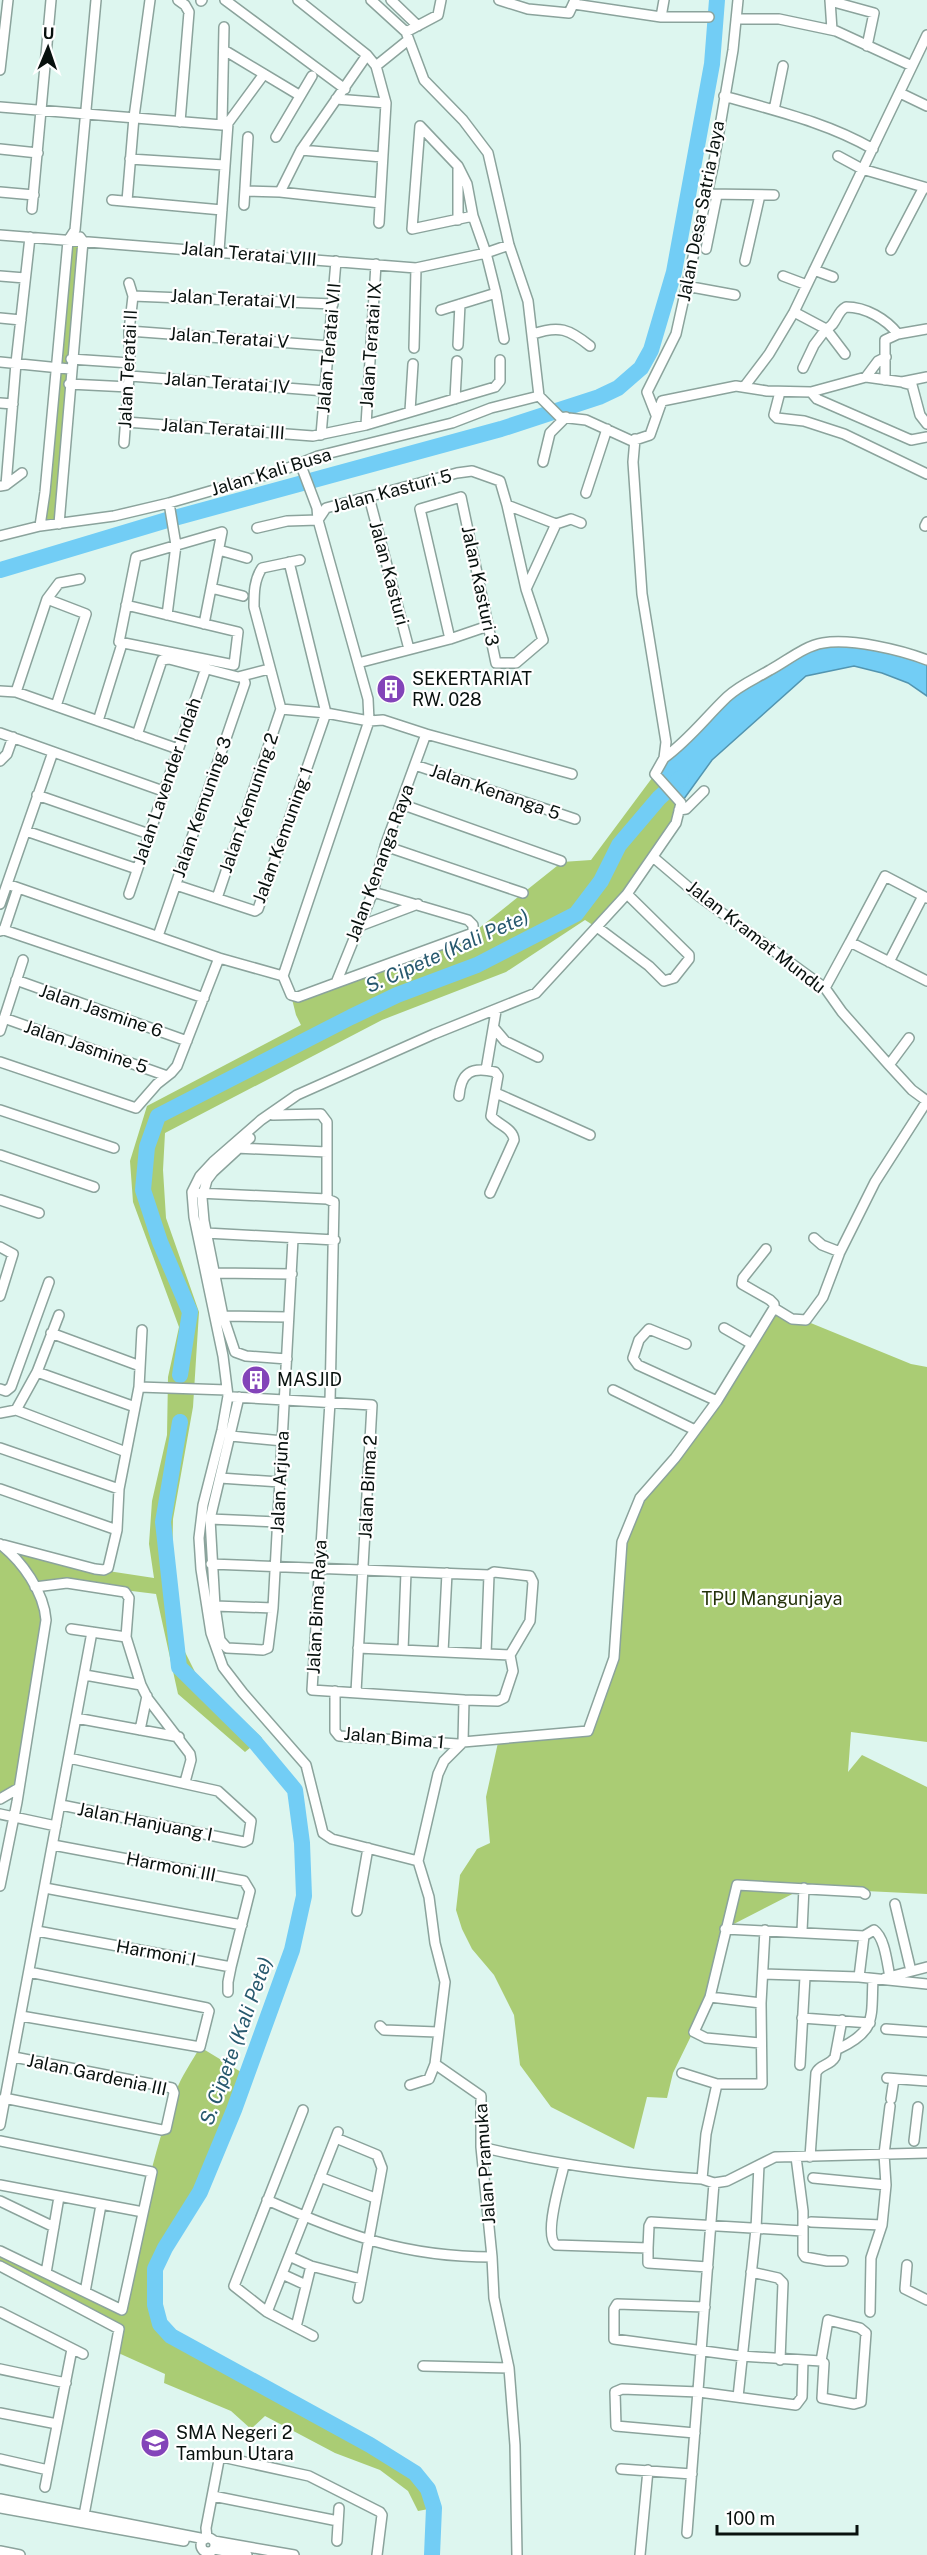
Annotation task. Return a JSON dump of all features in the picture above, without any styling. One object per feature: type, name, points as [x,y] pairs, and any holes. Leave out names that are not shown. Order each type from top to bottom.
[{"type":"street","points":[[0,70],[8,0]]},
{"type":"street","points":[[32,209],[51,0]]},
{"type":"street","points":[[39,526],[45,492],[68,241],[75,230],[96,0]]},
{"type":"street","points":[[127,201],[150,0]]},
{"type":"street","points":[[178,0],[189,12],[180,122]]},
{"type":"street","points":[[225,0],[345,89]]},
{"type":"street","points":[[298,0],[367,55],[376,66],[386,103],[379,223]]},
{"type":"street","points":[[371,0],[406,36],[413,48],[424,80],[463,120],[488,153],[509,245],[528,301],[539,396],[563,417],[586,420],[632,441],[650,435],[662,401],[714,389],[744,387],[780,392],[811,392],[866,377],[907,384],[927,380]]},
{"type":"street","points":[[391,0],[418,26]]},
{"type":"street","points":[[376,66],[418,26],[438,15],[441,0]]},
{"type":"street","points":[[499,0],[569,13],[574,2],[616,4],[661,17],[709,17]]},
{"type":"street","points":[[661,17],[664,0]]},
{"type":"street","name":"Jalan Desa Satria Jaya","points":[[656,414],[647,392],[676,334],[713,167],[738,0]]},
{"type":"street","points":[[832,30],[830,0],[874,14],[867,46]]},
{"type":"street","points":[[736,19],[779,19],[832,30],[912,66]]},
{"type":"street","points":[[219,251],[225,124],[224,27]]},
{"type":"street","points":[[744,387],[769,354],[794,312],[926,40]]},
{"type":"street","points":[[224,50],[299,95]]},
{"type":"street","points":[[280,192],[301,150],[367,55]]},
{"type":"street","points":[[774,110],[783,66]]},
{"type":"street","points":[[225,124],[264,74]]},
{"type":"street","points":[[276,137],[312,76]]},
{"type":"street","points":[[900,93],[927,106]]},
{"type":"street","points":[[724,96],[818,122],[873,149]]},
{"type":"street","points":[[336,99],[386,103]]},
{"type":"street","points":[[0,107],[225,124]]},
{"type":"street","points":[[473,216],[412,229],[420,126],[458,166],[467,184],[473,216],[486,253],[496,293],[504,339]]},
{"type":"street","points":[[244,205],[248,137]]},
{"type":"street","points":[[0,149],[38,153]]},
{"type":"street","points":[[301,150],[382,157]]},
{"type":"street","points":[[838,156],[862,169],[925,188],[891,250]]},
{"type":"street","points":[[130,159],[224,165]]},
{"type":"street","points":[[458,166],[458,220]]},
{"type":"street","points":[[245,191],[280,192],[380,203]]},
{"type":"street","points":[[0,192],[34,195]]},
{"type":"street","points":[[706,194],[774,195]]},
{"type":"street","points":[[706,249],[717,195]]},
{"type":"street","points":[[745,261],[760,195]]},
{"type":"street","points":[[112,200],[222,210]]},
{"type":"street","points":[[58,524],[82,241],[75,230]]},
{"type":"street","name":"Jalan Teratai VIII","points":[[0,235],[416,268],[486,253],[509,245]]},
{"type":"street","points":[[3,486],[30,237]]},
{"type":"street","name":"Jalan Teratai VII","points":[[321,435],[336,261]]},
{"type":"street","name":"Jalan Teratai IX","points":[[366,425],[376,264]]},
{"type":"street","points":[[414,348],[416,268]]},
{"type":"street","points":[[814,270],[833,277]]},
{"type":"street","points":[[0,276],[25,278]]},
{"type":"street","points":[[783,276],[807,285]]},
{"type":"street","points":[[129,283],[133,296]]},
{"type":"street","points":[[686,286],[735,295]]},
{"type":"street","points":[[441,310],[496,293]]},
{"type":"street","name":"Jalan Teratai VI","points":[[133,296],[333,304]]},
{"type":"street","name":"Jalan Teratai II","points":[[124,443],[130,376],[129,331],[133,296]]},
{"type":"street","points":[[459,345],[460,304]]},
{"type":"street","points":[[803,369],[814,345],[826,329],[835,323],[842,308],[851,307],[889,322],[898,334]]},
{"type":"street","points":[[794,312],[826,329],[844,354]]},
{"type":"street","points":[[0,318],[21,320]]},
{"type":"street","points":[[533,334],[550,328],[565,330],[590,346]]},
{"type":"street","points":[[885,380],[884,341],[898,334],[927,329]]},
{"type":"street","name":"Jalan Teratai V","points":[[129,331],[330,345]]},
{"type":"street","points":[[866,377],[878,362],[886,357]]},
{"type":"street","name":"Jalan Teratai III","points":[[126,422],[321,435],[366,425],[499,385],[500,360]]},
{"type":"street","points":[[455,399],[458,361]]},
{"type":"street","points":[[0,362],[55,367],[71,364],[130,363]]},
{"type":"street","points":[[410,411],[413,364]]},
{"type":"street","name":"Jalan Teratai IV","points":[[130,376],[325,391]]},
{"type":"street","points":[[69,384],[129,387]]},
{"type":"street","points":[[907,384],[920,415],[927,424]]},
{"type":"street","points":[[780,392],[774,415],[777,418],[804,421],[844,434],[927,474]]},
{"type":"street","points":[[811,392],[817,399],[911,440],[927,437]]},
{"type":"street","name":"Jalan Kali Busa","points":[[0,536],[39,526],[114,516],[169,503],[318,456],[452,423],[491,408],[539,396]]},
{"type":"street","points":[[0,403],[13,404]]},
{"type":"street","points":[[543,462],[550,433],[563,417]]},
{"type":"street","points":[[586,493],[607,429]]},
{"type":"street","points":[[635,440],[633,462],[642,594],[666,742],[664,758]]},
{"type":"street","points":[[300,463],[317,508],[318,520],[368,699],[369,721],[283,976],[291,995],[298,997],[473,933],[473,925],[468,920],[373,892]]},
{"type":"street","name":"Jalan Kasturi 5","points":[[318,520],[326,508],[472,471],[500,481],[507,505]]},
{"type":"street","points":[[3,486],[22,473]]},
{"type":"street","name":"Jalan Kasturi","points":[[369,497],[409,650]]},
{"type":"street","name":"Jalan Kasturi 3","points":[[450,639],[420,508],[462,498],[496,663],[516,663],[543,640],[526,589]]},
{"type":"street","points":[[167,615],[176,545],[169,503]]},
{"type":"street","points":[[507,505],[556,524],[571,519],[581,523]]},
{"type":"street","points":[[507,505],[526,589]]},
{"type":"street","points":[[257,528],[287,521],[318,520]]},
{"type":"street","points":[[526,589],[556,524]]},
{"type":"street","points":[[126,605],[204,624],[238,632],[234,664],[119,642],[126,605],[136,556],[222,532],[204,624]]},
{"type":"street","points":[[219,550],[247,558]]},
{"type":"street","points":[[300,560],[262,568],[257,576],[254,607],[282,709],[326,713],[369,721],[383,720],[572,774]]},
{"type":"street","points":[[289,562],[326,713]]},
{"type":"street","points":[[16,692],[47,599],[59,584],[80,579]]},
{"type":"street","points":[[211,588],[243,596]]},
{"type":"street","points":[[47,599],[86,614],[56,706]]},
{"type":"street","points":[[358,663],[450,639],[488,626]]},
{"type":"street","points":[[704,791],[686,809],[680,806],[655,774],[664,758],[702,726],[728,696],[741,685],[802,651],[822,643],[848,642],[902,650],[927,660]]},
{"type":"street","points":[[98,721],[121,647]]},
{"type":"street","points":[[138,735],[162,660],[169,658],[243,677],[270,669]]},
{"type":"street","name":"Jalan Lavender Indah","points":[[129,894],[206,668]]},
{"type":"street","name":"Jalan Kemuning 3","points":[[158,936],[245,683],[243,677]]},
{"type":"street","points":[[0,692],[16,692],[178,749]]},
{"type":"street","name":"Jalan Kemuning 2","points":[[217,897],[282,709]]},
{"type":"street","name":"Jalan Kemuning 1","points":[[176,885],[255,911],[258,909],[326,713]]},
{"type":"street","points":[[0,733],[163,792]]},
{"type":"street","name":"Jalan Kenanga Raya","points":[[336,983],[373,892],[385,846],[426,734]]},
{"type":"street","points":[[0,761],[8,753],[12,737]]},
{"type":"street","points":[[0,904],[52,752]]},
{"type":"street","name":"Jalan Kenanga 5","points":[[415,765],[576,819]]},
{"type":"street","points":[[38,795],[149,834]]},
{"type":"street","points":[[401,804],[561,861]]},
{"type":"street","points":[[418,1861],[332,1839],[321,1830],[311,1776],[306,1765],[223,1667],[211,1633],[201,1569],[199,1538],[203,1505],[222,1430],[227,1393],[223,1356],[194,1216],[192,1192],[200,1176],[297,1095],[434,1034],[536,993],[627,894],[676,823],[680,806]]},
{"type":"street","points":[[26,831],[137,869]]},
{"type":"street","points":[[385,846],[523,892]]},
{"type":"street","name":"Jalan Kramat Mundu","points":[[653,857],[700,897],[825,988],[842,1012],[889,1065],[912,1090],[927,1101]]},
{"type":"street","points":[[825,988],[885,876],[925,897],[889,962]]},
{"type":"street","points":[[7,884],[219,958],[283,976]]},
{"type":"street","points":[[18,888],[2,931],[204,998]]},
{"type":"street","points":[[597,927],[649,966],[664,981],[674,978],[689,955],[627,894]]},
{"type":"street","points":[[360,926],[418,904]]},
{"type":"street","points":[[850,942],[927,981]]},
{"type":"street","points":[[0,1062],[132,1109],[140,1106],[157,1084],[177,1065],[219,958]]},
{"type":"street","points":[[0,1031],[23,960]]},
{"type":"street","name":"Jalan Jasmine 6","points":[[16,981],[187,1041]]},
{"type":"street","points":[[486,1070],[496,1011]]},
{"type":"street","name":"Jalan Jasmine 5","points":[[4,1018],[167,1076]]},
{"type":"street","points":[[494,1028],[505,1041],[538,1057]]},
{"type":"street","points":[[889,1065],[909,1038]]},
{"type":"street","points":[[459,1096],[463,1076],[486,1070],[495,1072],[498,1076],[491,1116],[511,1131],[514,1140],[490,1193]]},
{"type":"street","points":[[496,1093],[590,1135]]},
{"type":"street","points":[[774,1308],[792,1318],[806,1320],[823,1297],[840,1252],[875,1182],[927,1101]]},
{"type":"street","points":[[0,1110],[114,1148]]},
{"type":"street","points":[[192,1192],[327,1199],[327,1122],[321,1114],[272,1114]]},
{"type":"street","points":[[234,1148],[327,1152]]},
{"type":"street","points":[[234,1148],[207,1180],[203,1194],[206,1233],[223,1316],[235,1352],[246,1356],[287,1359]]},
{"type":"street","points":[[0,1155],[94,1187]]},
{"type":"street","name":"Jalan Bima Raya","points":[[327,1199],[334,1202],[335,1240],[330,1402],[312,1690],[498,1701],[504,1698],[513,1671],[510,1655]]},
{"type":"street","points":[[0,1200],[39,1214]]},
{"type":"street","points":[[206,1233],[335,1240]]},
{"type":"street","points":[[814,1238],[822,1245],[840,1252]]},
{"type":"street","name":"Jalan Arjuna","points":[[215,1606],[220,1640],[223,1644],[230,1649],[251,1651],[268,1648],[276,1565],[293,1239]]},
{"type":"street","points":[[0,1247],[13,1254],[0,1296]]},
{"type":"street","points":[[461,1743],[588,1731],[614,1658],[622,1542],[640,1498],[675,1458],[717,1401],[774,1308],[770,1300],[742,1284],[743,1278],[766,1249]]},
{"type":"street","points":[[215,1273],[292,1274]]},
{"type":"street","points":[[0,1389],[6,1391],[11,1387],[49,1282]]},
{"type":"street","points":[[16,1410],[37,1372],[59,1315]]},
{"type":"street","points":[[223,1316],[288,1317]]},
{"type":"street","points":[[724,1328],[752,1344]]},
{"type":"street","points":[[686,1344],[648,1329],[639,1340],[633,1358],[638,1365],[717,1401]]},
{"type":"street","points":[[0,1544],[104,1570],[108,1568],[117,1530],[119,1489],[139,1387],[142,1330]]},
{"type":"street","points":[[51,1333],[140,1366]]},
{"type":"street","points":[[37,1372],[135,1407]]},
{"type":"street","points":[[139,1387],[200,1389],[239,1397],[330,1402]]},
{"type":"street","points":[[613,1390],[695,1430]]},
{"type":"street","points":[[239,1397],[210,1519],[215,1606],[273,1608]]},
{"type":"street","name":"Jalan Bima 2","points":[[330,1402],[372,1405],[356,1692]]},
{"type":"street","points":[[0,1413],[16,1410],[126,1452]]},
{"type":"street","points":[[231,1436],[283,1441]]},
{"type":"street","points":[[0,1448],[119,1489]]},
{"type":"street","points":[[220,1478],[280,1482]]},
{"type":"street","points":[[0,1489],[117,1530]]},
{"type":"street","points":[[210,1519],[278,1522]]},
{"type":"street","points":[[0,1544],[18,1558],[45,1607],[46,1620],[20,1788],[0,1886]]},
{"type":"street","points":[[211,1564],[489,1575],[494,1572],[533,1578],[530,1621],[510,1655],[358,1648]]},
{"type":"street","points":[[403,1650],[406,1572]]},
{"type":"street","points":[[443,1652],[447,1573]]},
{"type":"street","points":[[486,1654],[489,1575]]},
{"type":"street","points":[[35,1587],[67,1584],[125,1592],[129,1598],[126,1637],[141,1685],[190,1756],[185,1782],[69,1758]]},
{"type":"street","points":[[71,1629],[126,1637]]},
{"type":"street","points":[[0,2125],[5,2072],[14,2057],[93,1632]]},
{"type":"street","points":[[85,1675],[141,1685]]},
{"type":"street","name":"Jalan Bima 1","points":[[335,1691],[335,1731],[339,1736],[461,1743]]},
{"type":"street","points":[[140,1730],[147,1696]]},
{"type":"street","points":[[410,2085],[422,2084],[429,2079],[435,2064],[437,2032],[441,2028],[445,1982],[435,1943],[429,1897],[418,1861],[438,1773],[444,1761],[461,1743],[464,1700]]},
{"type":"street","points":[[76,1718],[179,1737]]},
{"type":"street","name":"Jalan Hanjuang I","points":[[61,1805],[244,1842],[248,1840],[251,1821],[219,1791],[185,1782]]},
{"type":"street","points":[[0,1799],[20,1788]]},
{"type":"street","points":[[0,1814],[57,1824]]},
{"type":"street","name":"Harmoni III","points":[[53,1845],[244,1881],[250,1891],[242,1924]]},
{"type":"street","points":[[357,1911],[368,1848]]},
{"type":"street","points":[[760,2043],[706,2038],[694,2032],[710,1997],[737,1885],[865,1894]]},
{"type":"street","points":[[45,1888],[242,1924],[231,1967],[228,1992]]},
{"type":"street","points":[[802,1931],[804,1888]]},
{"type":"street","points":[[895,1904],[910,1971]]},
{"type":"street","points":[[725,1929],[802,1931],[864,1936],[866,1933],[877,1931],[882,1978],[870,2023],[856,2040],[838,2049]]},
{"type":"street","points":[[681,2073],[717,2084],[762,2084],[760,2043],[765,1930]]},
{"type":"street","name":"Harmoni I","points":[[37,1932],[231,1967]]},
{"type":"street","points":[[859,1977],[864,1936]]},
{"type":"street","points":[[882,1978],[927,1968]]},
{"type":"street","points":[[21,2016],[200,2047],[209,2011],[207,2008],[29,1972]]},
{"type":"street","points":[[763,1974],[882,1978],[927,1984]]},
{"type":"street","points":[[800,2065],[805,1977]]},
{"type":"street","points":[[710,1997],[761,2003]]},
{"type":"street","points":[[802,2018],[870,2023]]},
{"type":"street","points":[[810,2157],[816,2073],[820,2067],[832,2062],[838,2049],[842,2020]]},
{"type":"street","points":[[380,2026],[384,2030],[437,2032]]},
{"type":"street","points":[[886,2029],[927,2032]]},
{"type":"street","name":"Jalan Gardenia III","points":[[4,2098],[162,2130],[165,2129],[174,2093],[172,2088],[14,2057]]},
{"type":"street","name":"Jalan Pramuka","points":[[435,2064],[481,2094],[481,2147],[494,2298],[509,2368],[515,2445],[518,2555]]},
{"type":"street","points":[[870,2312],[871,2258],[882,2225],[886,2185],[884,2154],[890,2103],[890,2078],[927,2082]]},
{"type":"street","points":[[702,2179],[706,2134],[717,2084]]},
{"type":"street","points":[[914,2141],[918,2107]]},
{"type":"street","points":[[303,2110],[234,2286],[267,2312],[313,2336]]},
{"type":"street","points":[[916,2124],[927,2125]]},
{"type":"street","points":[[267,2312],[337,2135],[377,2155],[382,2168],[358,2298]]},
{"type":"street","points":[[0,2141],[152,2172],[122,2310],[0,2251]]},
{"type":"street","points":[[481,2147],[564,2165],[639,2175],[702,2179],[714,2183],[734,2178],[775,2157],[927,2153]]},
{"type":"street","points":[[796,2157],[803,2254],[805,2257],[827,2261],[843,2261]]},
{"type":"street","points":[[738,2397],[756,2229],[759,2164]]},
{"type":"street","points":[[564,2165],[554,2203],[552,2239],[554,2244],[648,2248]]},
{"type":"street","points":[[320,2177],[375,2198]]},
{"type":"street","points":[[813,2178],[886,2185]]},
{"type":"street","points":[[687,2533],[714,2183]]},
{"type":"street","points":[[0,2185],[143,2212]]},
{"type":"street","points":[[46,2273],[59,2197]]},
{"type":"street","points":[[267,2200],[304,2217],[368,2241],[423,2253],[456,2257],[492,2257]]},
{"type":"street","points":[[0,2201],[54,2227]]},
{"type":"street","points":[[84,2292],[101,2205]]},
{"type":"street","points":[[708,2266],[648,2263],[651,2222],[803,2231]]},
{"type":"street","points":[[811,2222],[882,2225]]},
{"type":"street","points":[[289,2256],[311,2266],[361,2279]]},
{"type":"street","points":[[907,2265],[905,2289],[927,2300]]},
{"type":"street","points":[[0,2266],[119,2329],[84,2515]]},
{"type":"street","points":[[296,2327],[311,2266]]},
{"type":"street","points":[[751,2272],[778,2278],[783,2283],[780,2360]]},
{"type":"street","points":[[282,2274],[306,2285]]},
{"type":"street","points":[[705,2307],[617,2304],[614,2309],[613,2337],[616,2341],[741,2356],[821,2361]]},
{"type":"street","points":[[0,2312],[82,2354]]},
{"type":"street","points":[[828,2319],[864,2330],[866,2333],[861,2402],[854,2404],[822,2398],[824,2363],[821,2361],[828,2319]]},
{"type":"street","points":[[45,2487],[72,2349]]},
{"type":"street","points":[[695,2433],[616,2426],[615,2392],[622,2388],[699,2391],[796,2405],[802,2397],[803,2360]]},
{"type":"street","points":[[423,2366],[509,2368]]},
{"type":"street","points":[[0,2369],[66,2383]]},
{"type":"street","points":[[0,2413],[57,2424]]},
{"type":"street","points":[[208,2547],[206,2528],[221,2458],[309,2476],[382,2513],[377,2555]]},
{"type":"street","points":[[0,2459],[48,2470]]},
{"type":"street","points":[[621,2469],[692,2474]]},
{"type":"street","points":[[640,2555],[648,2470]]},
{"type":"street","points":[[213,2496],[338,2522]]},
{"type":"street","points":[[0,2499],[84,2515],[208,2547],[294,2555]]},
{"type":"street","points":[[0,2508],[247,2555]]},
{"type":"street","points":[[337,2541],[339,2508]]},
{"type":"street","points":[[0,2551],[20,2555]]},
{"type":"green space","points":[[68,241],[83,241],[59,524],[40,526]]},
{"type":"green space","points":[[655,774],[681,803],[678,816],[599,929],[585,920],[506,972],[382,1020],[165,1133],[163,1170],[166,1218],[199,1312],[193,1407],[173,1519],[172,1566],[178,1617],[184,1650],[196,1674],[262,1738],[245,1752],[178,1694],[156,1594],[67,1583],[35,1587],[45,1607],[19,1788],[0,1799],[0,1544],[95,1569],[154,1578],[149,1544],[152,1501],[167,1435],[168,1377],[179,1327],[133,1202],[130,1161],[147,1106],[301,1025],[291,995],[473,933],[562,862],[591,860]]},
{"type":"green space","name":"TPU Mangunjaya","points":[[774,1308],[911,1364],[927,1367],[927,1742],[851,1732],[848,1772],[862,1755],[927,1787],[927,1894],[804,1888],[726,1928],[710,1997],[673,2073],[667,2098],[647,2097],[634,2149],[551,2107],[520,2065],[514,2015],[494,1975],[472,1949],[456,1910],[460,1875],[477,1849],[490,1843],[486,1797],[499,1738],[590,1728],[614,1658],[619,1569],[640,1498],[675,1458]]},
{"type":"green space","points":[[200,2047],[246,2075],[201,2191],[160,2261],[155,2290],[160,2320],[171,2336],[370,2445],[415,2473],[428,2489],[434,2508],[418,2511],[408,2491],[380,2470],[335,2453],[265,2416],[251,2429],[231,2411],[164,2383],[165,2374],[114,2351],[118,2328],[0,2266],[0,2251],[121,2310],[158,2145],[178,2086]]},
{"type":"water","points":[[848,642],[927,660],[927,696],[908,683],[854,666],[806,676],[712,760],[681,803],[655,774],[664,758],[728,696],[802,651]]},
{"type":"waterway","points":[[0,570],[167,520],[501,429],[599,397],[618,388],[641,368],[651,350],[674,272],[712,64],[717,0]]},
{"type":"waterway","name":"S. Cipete (Kali Pete)","points":[[180,1375],[190,1312],[160,1242],[143,1190],[147,1147],[158,1116],[351,1017],[397,995],[477,965],[576,914],[601,881],[619,845],[659,798],[681,778]]},
{"type":"waterway","name":"S. Cipete (Kali Pete)","points":[[180,1422],[163,1522],[179,1667],[255,1742],[295,1790],[302,1843],[304,1896],[292,1950],[234,2110],[200,2192],[165,2248],[155,2269],[155,2305],[160,2324],[171,2336],[370,2445],[415,2473],[428,2489],[434,2508],[432,2555]]},
{"type":"place","name":"SEKERTARIAT RW. 028","points":[[391,689]]},
{"type":"place","name":"MASJID","points":[[256,1380]]},
{"type":"place","name":"SMA Negeri 2 Tambun Utara","points":[[155,2443]]}]
